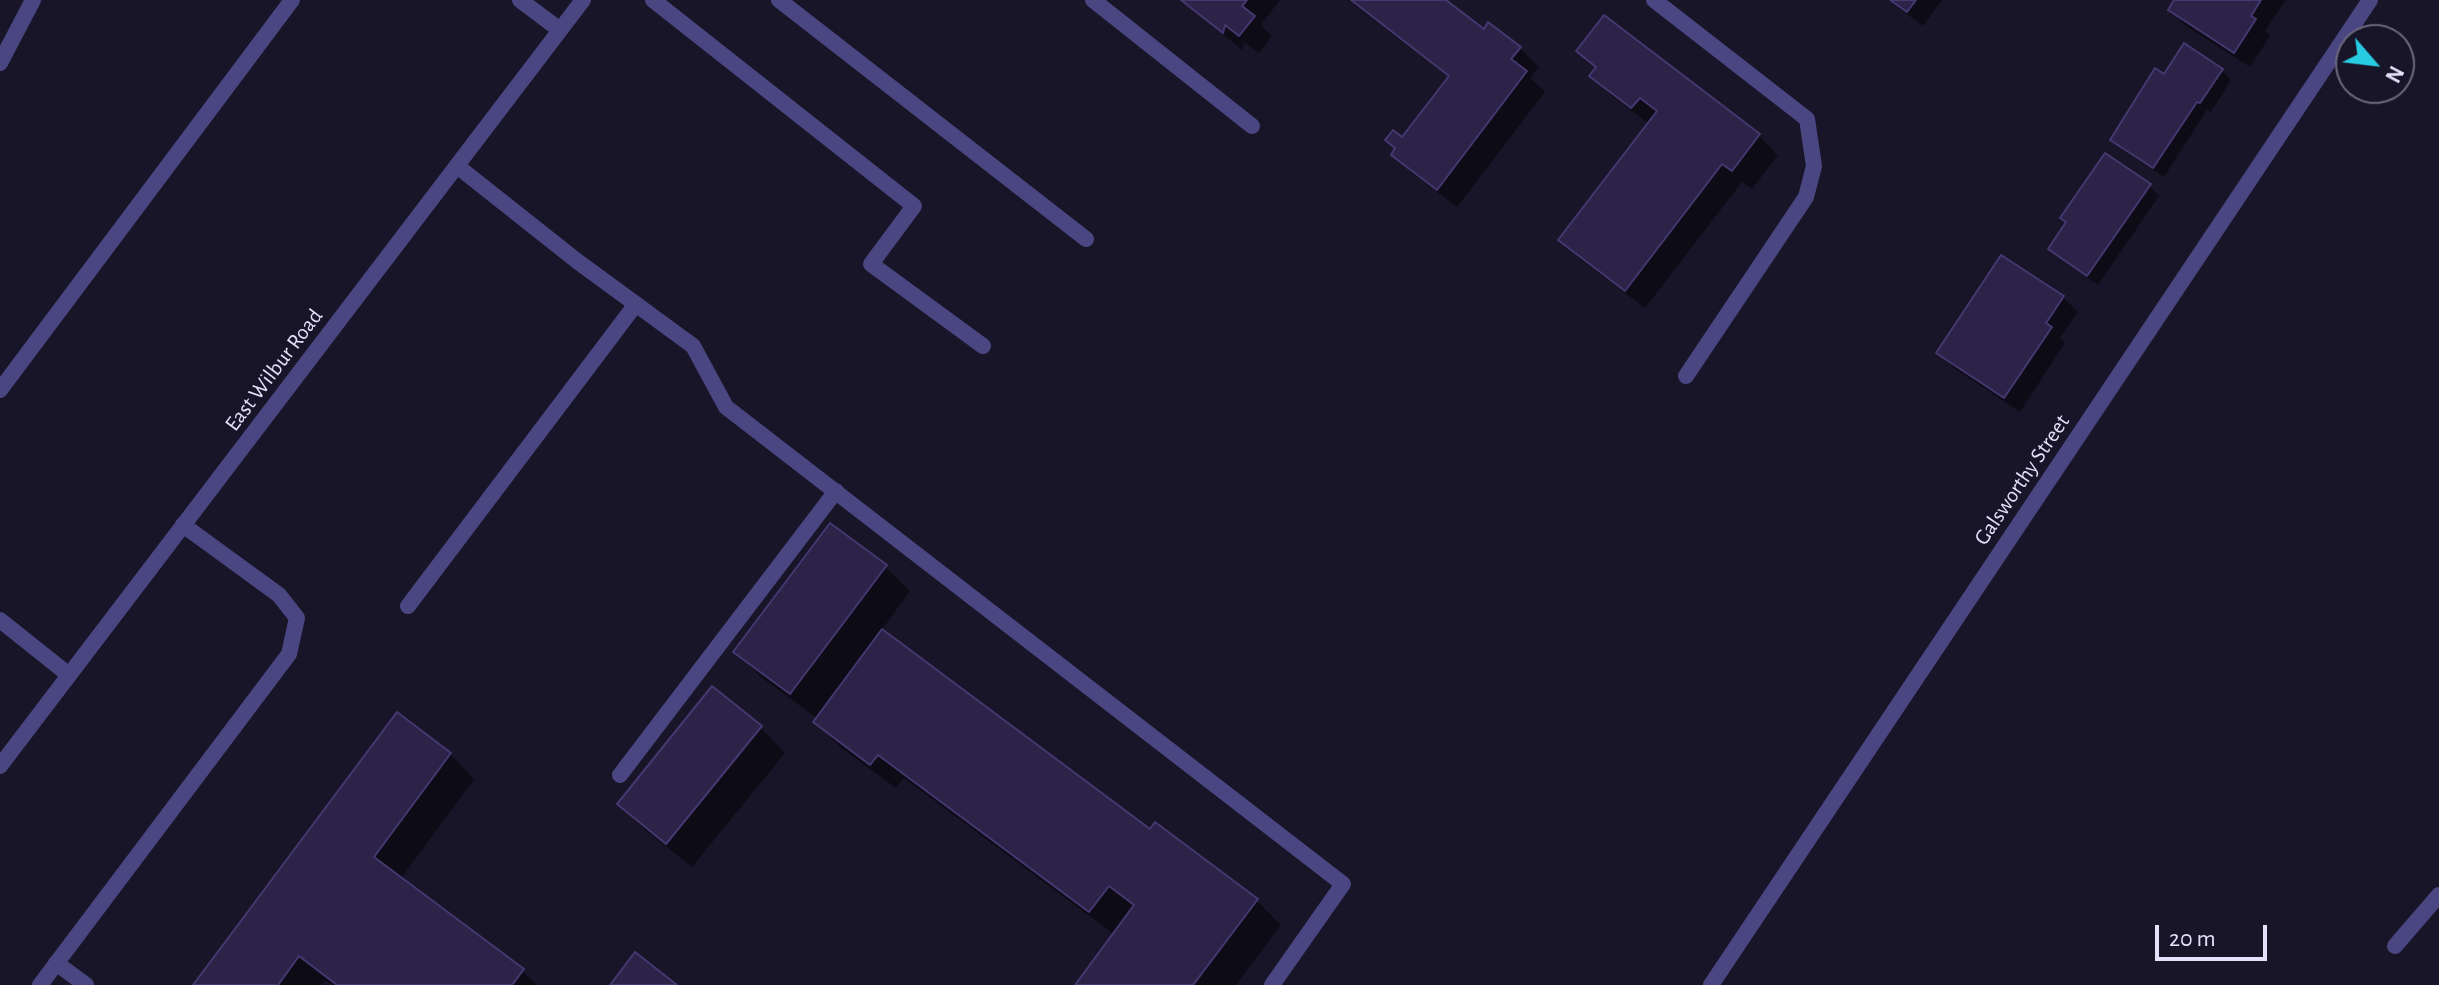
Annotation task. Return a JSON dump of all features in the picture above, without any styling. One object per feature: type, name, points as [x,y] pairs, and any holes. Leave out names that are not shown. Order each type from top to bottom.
[{"type":"street","points":[[0,63],[33,0]]},
{"type":"street","points":[[0,390],[292,0]]},
{"type":"street","points":[[520,0],[560,30]]},
{"type":"street","name":"East Wilbur Road","points":[[0,766],[583,0]]},
{"type":"street","points":[[653,0],[914,206],[871,264],[983,346]]},
{"type":"street","points":[[779,0],[1086,239]]},
{"type":"street","points":[[1093,0],[1252,126]]},
{"type":"street","points":[[1654,0],[1807,119],[1814,166],[1806,197],[1686,376]]},
{"type":"street","name":"Galsworthy Street","points":[[1711,985],[2370,0]]},
{"type":"street","points":[[457,166],[577,261],[693,346],[726,407],[1343,884],[1272,985]]},
{"type":"street","points":[[408,606],[636,304]]},
{"type":"street","points":[[620,775],[836,491]]},
{"type":"street","points":[[40,985],[289,654],[297,618],[279,595],[183,525]]},
{"type":"street","points":[[0,620],[69,675]]},
{"type":"street","points":[[2395,946],[2439,895]]},
{"type":"street","points":[[56,963],[86,985]]},
{"type":"building","points":[[1181,0],[1247,0],[1242,6],[1255,16],[1239,36],[1225,25],[1223,33]]},
{"type":"building","points":[[1351,0],[1446,0],[1484,29],[1488,22],[1521,47],[1511,59],[1527,71],[1437,190],[1391,155],[1395,148],[1385,140],[1393,130],[1402,137],[1449,76]]},
{"type":"building","points":[[1890,0],[1916,0],[1907,12]]},
{"type":"building","points":[[2174,0],[2261,0],[2251,16],[2256,19],[2234,53],[2168,10]]},
{"type":"building","points":[[1604,15],[1760,134],[1732,171],[1722,164],[1625,291],[1558,240],[1657,111],[1640,98],[1631,108],[1589,76],[1596,67],[1576,51]]},
{"type":"building","points":[[2184,43],[2223,69],[2153,168],[2110,140],[2155,68],[2164,74]]},
{"type":"building","points":[[2105,153],[2151,184],[2087,276],[2048,249],[2066,222],[2060,218]]},
{"type":"building","points":[[2001,255],[2064,296],[2046,323],[2052,327],[2004,398],[1936,353]]},
{"type":"building","points":[[830,523],[887,565],[790,694],[733,652]]},
{"type":"building","points":[[882,629],[1150,829],[1155,822],[1258,899],[1193,985],[1075,985],[1134,905],[1109,886],[1089,912],[878,755],[870,765],[813,722]]},
{"type":"building","points":[[712,686],[762,726],[666,844],[617,804]]},
{"type":"building","points":[[397,712],[451,753],[374,857],[524,969],[512,985],[337,985],[299,956],[278,985],[193,985]]},
{"type":"building","points":[[635,952],[677,985],[610,985]]}]
